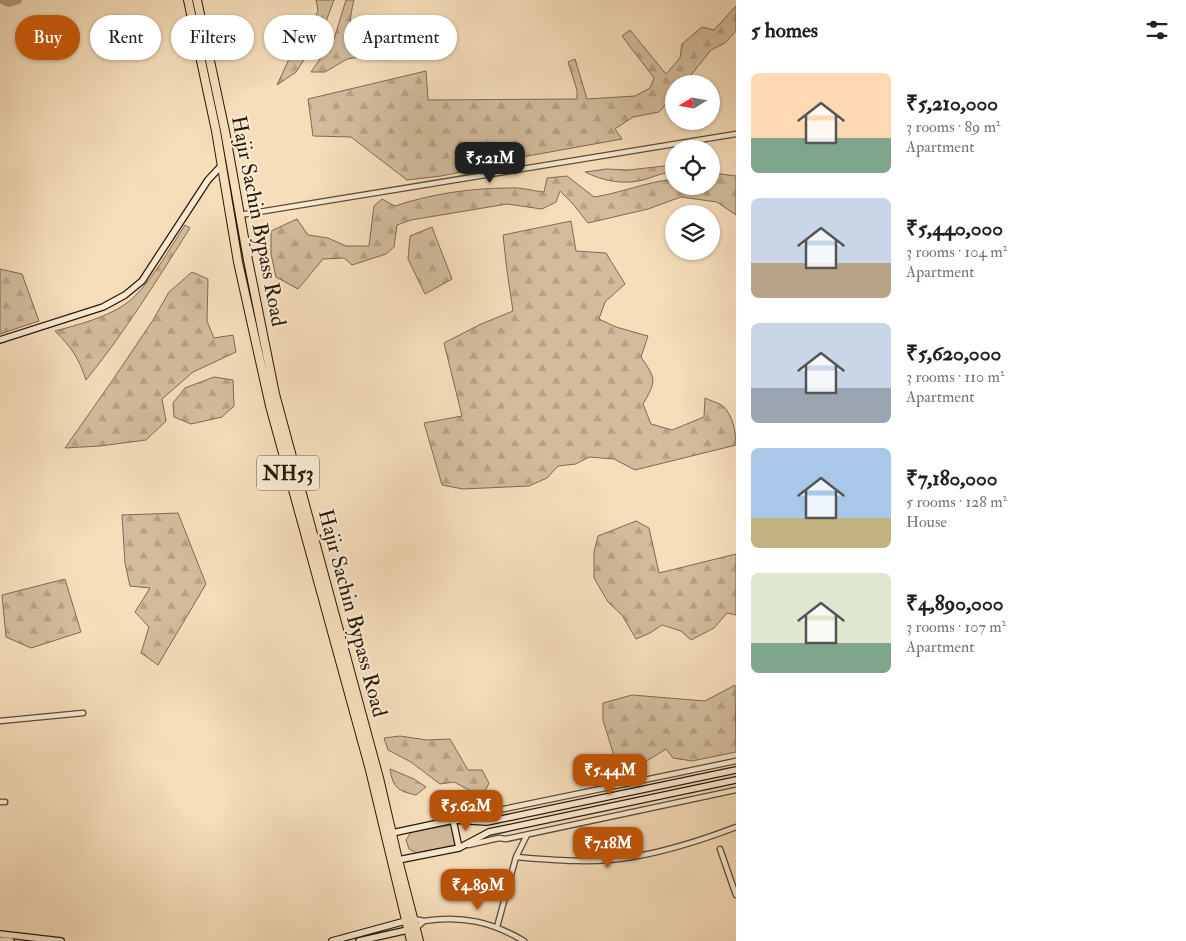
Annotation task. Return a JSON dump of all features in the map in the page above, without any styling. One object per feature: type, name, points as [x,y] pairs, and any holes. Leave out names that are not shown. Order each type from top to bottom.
[{"type":"highway","name":"NH53","points":[[188,0],[222,165],[238,262],[270,406],[410,920]]},
{"type":"highway","name":"Hajir Sachin Bypass Road","points":[[196,0],[225,131],[275,394],[354,683],[392,833],[410,920],[419,941]]},
{"type":"highway","name":"NH53","points":[[411,941],[413,929]]},
{"type":"street","points":[[240,215],[736,134]]},
{"type":"street","points":[[0,340],[103,307],[125,295],[142,281],[208,180],[222,165]]},
{"type":"street","points":[[0,721],[83,713]]},
{"type":"street","points":[[392,833],[736,761]]},
{"type":"street","points":[[456,820],[487,822],[736,770]]},
{"type":"street","points":[[461,847],[489,832],[736,780]]},
{"type":"street","points":[[398,860],[500,838],[506,839],[527,835],[736,790]]},
{"type":"street","points":[[456,820],[461,847]]},
{"type":"street","points":[[516,857],[559,861],[631,857],[699,841],[736,827]]},
{"type":"street","points":[[497,927],[516,857],[527,835]]},
{"type":"street","points":[[720,848],[736,896]]},
{"type":"street","points":[[332,941],[410,920],[455,919],[482,921],[524,941]]},
{"type":"street","points":[[359,941],[413,929],[424,921]]},
{"type":"street","points":[[0,934],[61,941]]},
{"type":"street","points":[[0,940],[11,941]]},
{"type":"green space","points":[[316,0],[334,0],[328,15],[316,15],[318,11]]},
{"type":"green space","points":[[346,0],[354,0],[351,15],[344,15],[345,60],[325,72],[311,72],[319,60],[334,60],[334,39]]},
{"type":"green space","points":[[736,6],[736,31],[725,43],[711,50],[691,75],[665,75],[665,106],[659,112],[633,117],[615,129],[622,139],[522,157],[491,166],[441,176],[407,180],[351,137],[313,136],[308,99],[426,71],[428,100],[577,99],[577,90],[568,62],[575,59],[587,99],[635,96],[650,88],[654,78],[622,36],[630,30],[666,74],[680,58],[682,44],[702,27],[714,30]]},
{"type":"green space","points":[[289,60],[304,60],[296,72],[277,85]]},
{"type":"green space","points":[[665,166],[665,174],[628,182],[606,180],[585,172],[606,169],[628,170]]},
{"type":"green space","points":[[720,174],[736,176],[736,215],[717,202],[681,197],[648,209],[588,223],[560,191],[556,202],[542,209],[507,204],[411,220],[397,225],[394,247],[386,254],[352,265],[344,258],[323,259],[298,289],[276,277],[271,254],[271,231],[297,219],[308,235],[328,238],[346,246],[369,246],[374,206],[382,199],[395,206],[451,192],[480,189],[513,188],[544,192],[547,178],[567,176],[594,197],[665,181],[665,195],[720,195]]},
{"type":"green space","points":[[571,221],[576,251],[606,253],[625,284],[605,302],[599,319],[616,327],[648,336],[641,357],[650,370],[653,380],[651,390],[643,404],[651,424],[672,430],[704,417],[705,398],[720,404],[730,415],[736,445],[635,470],[614,459],[589,457],[576,464],[558,466],[547,478],[529,486],[463,489],[442,485],[424,423],[462,416],[444,343],[481,324],[513,311],[503,235]]},
{"type":"green space","points":[[185,225],[190,228],[127,325],[86,380],[74,353],[55,331],[98,318],[128,302],[150,278]]},
{"type":"green space","points":[[432,227],[452,279],[425,294],[408,259],[410,236]]},
{"type":"green space","points":[[0,269],[22,274],[39,321],[0,334]]},
{"type":"green space","points":[[192,272],[208,279],[207,321],[214,338],[233,335],[236,352],[193,372],[162,399],[166,421],[146,440],[65,448],[153,320],[169,292]]},
{"type":"green space","points":[[214,377],[233,380],[234,406],[222,417],[191,424],[174,417],[173,403],[185,388]]},
{"type":"green space","points":[[178,513],[206,584],[158,665],[141,653],[149,627],[135,612],[150,588],[130,586],[125,563],[122,515]]},
{"type":"green space","points":[[636,521],[649,528],[659,573],[736,554],[736,615],[727,613],[714,628],[691,640],[681,631],[662,625],[636,639],[622,615],[608,602],[594,578],[594,552],[598,536]]},
{"type":"green space","points":[[65,579],[81,632],[31,648],[6,637],[2,595]]},
{"type":"green space","points":[[735,685],[736,752],[692,761],[673,758],[666,749],[639,766],[617,766],[603,720],[603,703],[632,695],[705,701]]},
{"type":"green space","points":[[400,736],[427,740],[450,739],[468,770],[482,770],[489,783],[482,797],[454,782],[440,784],[411,762],[388,750],[384,738]]},
{"type":"green space","points":[[390,769],[414,779],[426,787],[416,795],[397,788]]},
{"type":"green space","points":[[451,825],[455,845],[416,853],[409,849],[406,840],[411,832]]},
{"type":"waterway","points":[[2,0],[9,3],[18,0]]}]
